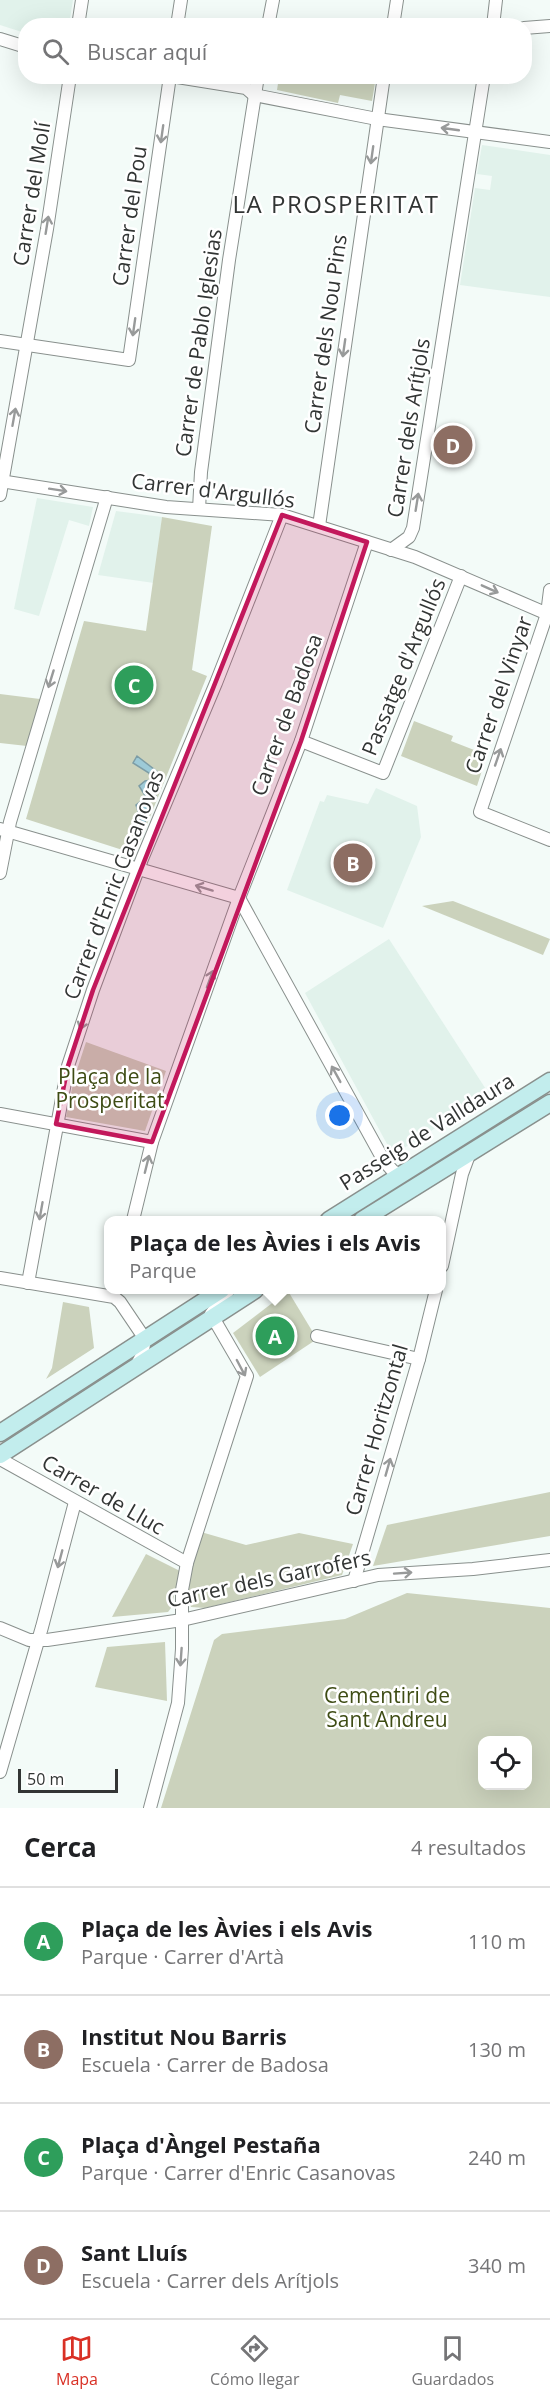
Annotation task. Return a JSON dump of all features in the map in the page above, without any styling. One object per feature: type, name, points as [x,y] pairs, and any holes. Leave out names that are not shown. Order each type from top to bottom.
[{"type":"main road","name":"Passeig de Valldaura","points":[[337,1216],[550,1081]]},
{"type":"main road","name":"Passeig de Valldaura","points":[[370,1216],[550,1103]]},
{"type":"main road","points":[[0,1433],[215,1294]]},
{"type":"main road","points":[[0,1457],[249,1294]]},
{"type":"street","points":[[79,18],[82,0]]},
{"type":"street","points":[[178,18],[181,0]]},
{"type":"street","points":[[270,18],[273,0]]},
{"type":"street","points":[[394,18],[397,0]]},
{"type":"street","points":[[493,18],[496,0]]},
{"type":"street","points":[[532,27],[550,26]]},
{"type":"street","points":[[0,39],[18,45]]},
{"type":"street","name":"Carrer del Molí","points":[[0,495],[27,345],[69,84]]},
{"type":"street","name":"Carrer del Pou","points":[[27,345],[129,360],[169,84]]},
{"type":"street","points":[[221,84],[246,88],[254,95],[376,119],[550,142]]},
{"type":"street","name":"Carrer de Pablo Iglesias","points":[[199,509],[201,472],[226,283],[256,84]]},
{"type":"street","name":"Carrer dels Nou Pins","points":[[319,525],[383,84]]},
{"type":"street","name":"Carrer dels Arítjols","points":[[391,550],[409,537],[413,528],[483,84]]},
{"type":"street","points":[[0,341],[27,345]]},
{"type":"street","name":"Carrer d'Argullós","points":[[1,481],[166,507],[282,515],[415,557],[549,614]]},
{"type":"street","points":[[0,873],[4,830],[107,497]]},
{"type":"street","name":"Carrer d'Enric Casanovas","points":[[28,1283],[68,1066],[93,990],[139,868],[216,683],[282,515]]},
{"type":"street","name":"Carrer de Badosa","points":[[134,1216],[152,1142],[239,898],[301,741],[367,542]]},
{"type":"street","name":"Passatge d'Argullós","points":[[301,741],[383,773],[461,576]]},
{"type":"street","name":"Carrer del Vinyar","points":[[550,590],[549,614],[480,812],[550,840]]},
{"type":"street","points":[[4,830],[239,898],[384,1161],[400,1175]]},
{"type":"street","points":[[0,1114],[152,1142]]},
{"type":"street","points":[[446,1244],[462,1174],[469,1155]]},
{"type":"street","points":[[0,1278],[114,1297],[120,1296],[145,1339],[142,1355],[134,1367]]},
{"type":"street","points":[[150,1808],[178,1702],[182,1649],[182,1590],[187,1563],[247,1376],[212,1317],[213,1310],[226,1294]]},
{"type":"street","name":"Carrer Horitzontal","points":[[354,1581],[419,1359],[435,1294]]},
{"type":"street","points":[[317,1336],[419,1359]]},
{"type":"street","name":"Carrer de Lluc","points":[[0,1457],[75,1502],[187,1563]]},
{"type":"street","points":[[1,1768],[75,1502]]},
{"type":"street","name":"Carrer dels Garrofers","points":[[0,1628],[14,1636],[37,1641],[182,1620],[274,1597],[378,1575],[473,1569],[550,1560]]},
{"type":"highlighted area","points":[[282,515],[367,542],[301,741],[152,1142],[56,1124],[68,1066],[93,990]]},
{"type":"shaded area","points":[[0,0],[73,0],[70,18],[18,18],[18,31],[0,25]]},
{"type":"shaded area","points":[[482,145],[550,155],[550,297],[460,285],[475,188],[490,190],[492,176],[477,174]]},
{"type":"shaded area","points":[[37,498],[93,507],[89,526],[69,520],[39,616],[14,609]]},
{"type":"shaded area","points":[[116,511],[162,517],[154,583],[98,575]]},
{"type":"shaded area","points":[[376,788],[417,806],[421,837],[383,928],[287,890],[320,801],[324,802],[327,795],[368,804]]},
{"type":"shaded area","points":[[389,939],[489,1094],[393,1155],[305,993]]},
{"type":"green space","points":[[278,84],[375,84],[372,101],[340,95],[338,103],[277,90]]},
{"type":"green space","points":[[162,517],[212,526],[192,670],[207,676],[135,854],[26,819],[84,621],[146,631]]},
{"type":"green space","points":[[0,694],[40,699],[27,746],[0,743]]},
{"type":"green space","points":[[414,721],[453,736],[451,741],[487,755],[477,786],[401,756]]},
{"type":"green space","points":[[453,901],[550,939],[543,955],[422,906]]},
{"type":"green space","name":"Plaça de la Prosperitat","points":[[86,1042],[166,1071],[145,1131],[66,1117],[74,1079]]},
{"type":"green space","points":[[284,1294],[290,1294],[317,1339],[260,1377],[233,1333]]},
{"type":"green space","points":[[63,1302],[89,1307],[94,1348],[46,1379],[52,1368]]},
{"type":"green space","points":[[550,1492],[550,1536],[373,1566],[387,1525]]},
{"type":"green space","points":[[201,1532],[246,1545],[299,1533],[353,1544],[342,1575],[205,1608],[191,1607],[189,1579]]},
{"type":"green space","points":[[146,1554],[180,1571],[171,1608],[168,1612],[112,1617]]},
{"type":"green space","name":"Cementiri de Sant Andreu","points":[[407,1593],[550,1608],[550,1808],[161,1808],[214,1640],[222,1634],[345,1619]]},
{"type":"green space","points":[[165,1642],[167,1701],[95,1687],[107,1647]]},
{"type":"water","points":[[137,756],[159,773],[155,786],[150,785],[147,790],[156,796],[149,801],[151,809],[143,827],[136,805],[146,797],[139,786],[145,781],[152,780],[149,773],[133,763]]},
{"type":"place","name":"Sant Lluís","points":[[453,445]]},
{"type":"place","name":"Plaça d'Àngel Pestaña","points":[[134,685]]},
{"type":"place","name":"Institut Nou Barris","points":[[353,863]]},
{"type":"place","name":"Plaça de les Àvies i els Avis","points":[[275,1336]]},
{"type":"district","name":"LA PROSPERITAT","points":[[336,205]]}]
